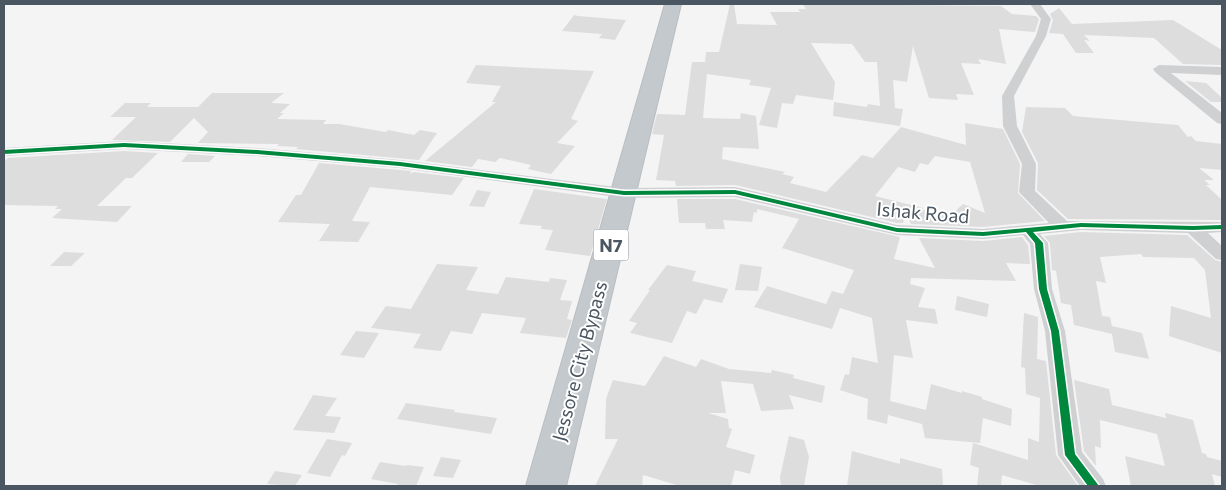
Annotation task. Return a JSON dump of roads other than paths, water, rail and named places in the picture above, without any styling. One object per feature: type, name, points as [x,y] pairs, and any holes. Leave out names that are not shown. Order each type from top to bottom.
[{"type":"highway","name":"Jessore City Bypass","points":[[546,486],[673,4]]},
{"type":"street","points":[[1035,4],[1046,19],[1041,36],[1008,96],[1010,126],[1028,164],[1027,192],[1063,227]]},
{"type":"street","points":[[1222,71],[1159,69],[1222,120]]},
{"type":"street","name":"Ishak Road","points":[[4,152],[124,145],[257,152],[400,164],[624,194],[735,192],[896,230],[983,234],[1081,225],[1193,228],[1222,226]]},
{"type":"street","points":[[1193,228],[1222,255]]},
{"type":"street","points":[[1028,230],[1039,243],[1044,289],[1055,331],[1070,455],[1094,486]]}]
